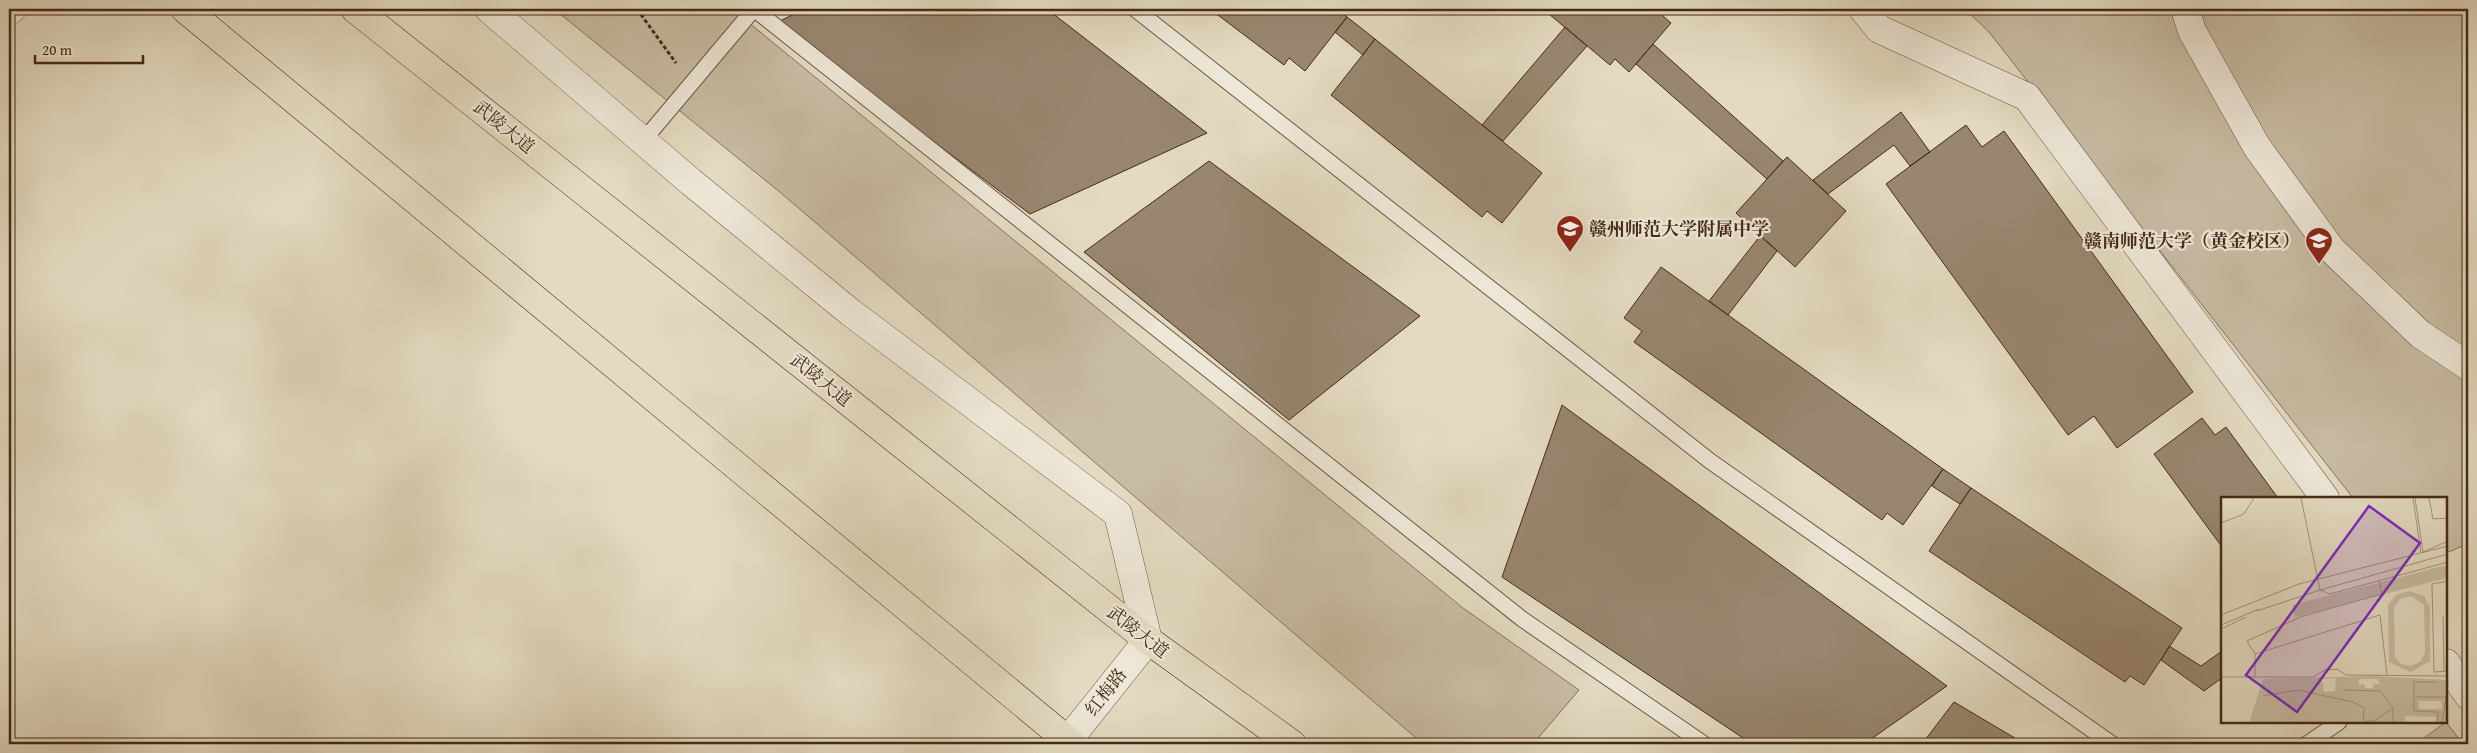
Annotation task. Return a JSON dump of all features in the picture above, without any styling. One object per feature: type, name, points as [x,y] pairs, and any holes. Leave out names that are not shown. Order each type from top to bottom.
[{"type":"main road","points":[[185,9],[1068,743]]},
{"type":"main road","name":"武陵大道","points":[[356,9],[1148,640],[1292,744]]},
{"type":"street","points":[[9,12],[12,9]]},
{"type":"street","points":[[489,9],[643,141],[850,312],[1118,514],[1148,640]]},
{"type":"street","points":[[1863,9],[1879,29],[2027,97],[2324,497]]},
{"type":"street","points":[[2185,9],[2192,31],[2257,147],[2331,249],[2420,334],[2468,366]]},
{"type":"street","name":"红梅路","points":[[1068,743],[1148,640]]},
{"type":"street","points":[[2447,664],[2468,695]]},
{"type":"lane","points":[[643,141],[754,9],[1522,619],[1704,744]]},
{"type":"lane","points":[[1135,9],[1710,461],[2112,744]]},
{"type":"lane","points":[[2308,744],[2338,723]]},
{"type":"path","points":[[637,9],[691,84]]},
{"type":"shaded area","points":[[554,9],[732,9],[1463,608],[1579,690],[1533,744],[1423,744],[781,193]]},
{"type":"shaded area","name":"赣南师范大学（黄金校区）","points":[[1965,9],[2468,9],[2468,544],[2447,553],[2447,497],[2352,497],[1989,32]]},
{"type":"shaded area","points":[[2447,723],[2463,744],[2416,744]]},
{"type":"building","points":[[804,9],[1047,9],[1207,133],[1030,214],[776,23]]},
{"type":"building","points":[[1210,9],[1337,9],[1347,17],[1305,71],[1289,58],[1284,65]]},
{"type":"building","points":[[1543,9],[1655,9],[1671,23],[1629,72],[1615,59],[1610,65]]},
{"type":"building","points":[[1347,17],[1375,39],[1363,55],[1335,32]]},
{"type":"building","points":[[1565,27],[1587,46],[1503,141],[1482,125]]},
{"type":"building","points":[[1375,39],[1542,173],[1502,223],[1487,211],[1482,217],[1331,95]]},
{"type":"building","points":[[1653,44],[1783,161],[1767,179],[1636,64]]},
{"type":"building","points":[[1901,112],[1930,152],[1910,166],[1894,145],[1828,194],[1813,180]]},
{"type":"building","points":[[1966,125],[1982,147],[2004,131],[2193,392],[2117,448],[2094,416],[2068,435],[1886,184]]},
{"type":"building","points":[[1787,157],[1846,211],[1795,267],[1736,213]]},
{"type":"building","points":[[1209,161],[1420,316],[1289,420],[1084,252]]},
{"type":"building","points":[[1760,236],[1777,251],[1728,315],[1709,301]]},
{"type":"building","points":[[1661,267],[1943,469],[1903,525],[1887,513],[1882,520],[1634,342],[1642,331],[1624,318]]},
{"type":"building","points":[[1562,405],[1947,686],[1864,744],[1752,744],[1502,577]]},
{"type":"building","points":[[2202,418],[2215,435],[2226,427],[2277,497],[2221,497],[2221,546],[2154,454]]},
{"type":"building","points":[[1943,469],[1971,488],[1960,504],[1932,486]]},
{"type":"building","points":[[1971,488],[2182,628],[2144,685],[2130,676],[2125,682],[1929,551]]},
{"type":"building","points":[[2169,646],[2201,666],[2221,652],[2221,679],[2204,691],[2161,660]]},
{"type":"building","points":[[1954,702],[2025,744],[1922,744]]},
{"type":"place","name":"赣州师范大学附属中学","points":[[1570,253]]},
{"type":"place","name":"赣南师范大学（黄金校区）","points":[[2319,265]]}]
